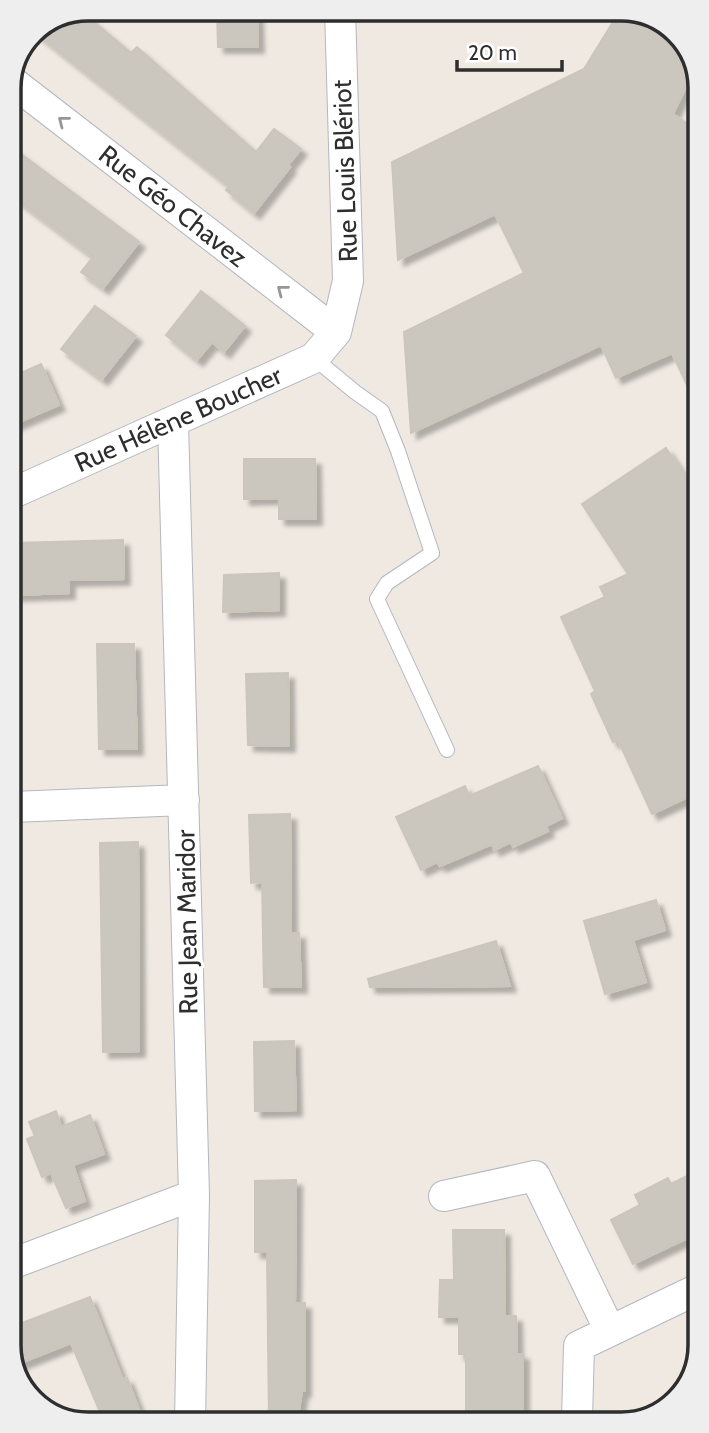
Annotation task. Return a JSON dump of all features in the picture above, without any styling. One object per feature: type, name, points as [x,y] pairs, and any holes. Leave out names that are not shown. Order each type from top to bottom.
[{"type":"street","name":"Rue Louis Blériot","points":[[336,332],[348,281],[340,21]]},
{"type":"street","name":"Rue Géo Chavez","points":[[21,89],[336,332]]},
{"type":"street","name":"Rue Hélène Boucher","points":[[21,490],[314,358],[336,332]]},
{"type":"street","name":"Rue Jean Maridor","points":[[173,422],[194,1195],[190,1412]]},
{"type":"street","points":[[21,807],[184,800]]},
{"type":"street","points":[[444,1196],[536,1176],[610,1331]]},
{"type":"street","points":[[21,1260],[194,1195]]},
{"type":"street","points":[[577,1412],[579,1346],[688,1294]]},
{"type":"lane","points":[[314,358],[382,411],[402,463],[432,553],[387,583],[377,598],[447,750]]},
{"type":"building","points":[[93,21],[131,53],[137,47],[256,152],[274,129],[301,149],[254,213],[226,190],[229,186],[43,39],[66,25]]},
{"type":"building","points":[[217,21],[257,21],[258,47],[218,47]]},
{"type":"building","points":[[614,21],[634,22],[658,32],[671,44],[683,62],[688,83],[673,114],[688,124],[688,387],[672,353],[616,378],[601,345],[411,433],[404,332],[524,273],[495,214],[398,260],[392,162],[584,69]]},
{"type":"building","points":[[21,154],[139,242],[103,288],[81,272],[93,257],[21,203]]},
{"type":"building","points":[[201,291],[245,326],[224,352],[212,342],[197,360],[166,335]]},
{"type":"building","points":[[95,306],[136,336],[102,379],[61,349]]},
{"type":"building","points":[[41,364],[59,405],[21,421],[21,373]]},
{"type":"building","points":[[666,448],[688,481],[688,797],[652,814],[618,740],[613,742],[591,694],[595,691],[561,617],[605,597],[600,587],[628,574],[582,504]]},
{"type":"building","points":[[244,459],[315,459],[316,519],[279,519],[279,498],[244,499]]},
{"type":"building","points":[[123,540],[124,579],[69,580],[69,593],[21,595],[21,543]]},
{"type":"building","points":[[279,573],[279,610],[223,612],[224,575]]},
{"type":"building","points":[[97,644],[134,644],[137,749],[99,749]]},
{"type":"building","points":[[288,673],[289,746],[248,745],[246,674]]},
{"type":"building","points":[[538,766],[562,818],[546,826],[548,831],[513,847],[511,842],[494,850],[492,844],[440,866],[437,862],[421,870],[396,817],[465,786],[469,796]]},
{"type":"building","points":[[290,814],[291,933],[299,933],[301,987],[264,987],[262,882],[251,883],[249,815]]},
{"type":"building","points":[[138,842],[139,1051],[103,1052],[100,843]]},
{"type":"building","points":[[656,900],[665,930],[633,940],[646,982],[605,994],[584,921]]},
{"type":"building","points":[[496,941],[510,986],[370,987],[368,979]]},
{"type":"building","points":[[294,1041],[296,1110],[255,1111],[254,1042]]},
{"type":"building","points":[[56,1111],[61,1127],[90,1115],[104,1154],[73,1165],[85,1201],[66,1208],[51,1173],[42,1177],[27,1139],[35,1136],[29,1122]]},
{"type":"building","points":[[688,1176],[688,1238],[633,1264],[611,1220],[640,1205],[635,1195],[668,1178],[671,1184]]},
{"type":"building","points":[[296,1180],[295,1303],[305,1303],[305,1391],[302,1391],[299,1412],[269,1412],[267,1252],[255,1252],[255,1181]]},
{"type":"building","points":[[453,1230],[504,1230],[505,1316],[516,1316],[517,1354],[523,1354],[523,1412],[466,1412],[466,1354],[459,1354],[459,1317],[439,1317],[440,1280],[454,1280]]},
{"type":"building","points":[[90,1297],[123,1380],[127,1378],[140,1412],[100,1412],[71,1343],[23,1362],[21,1323]]}]
